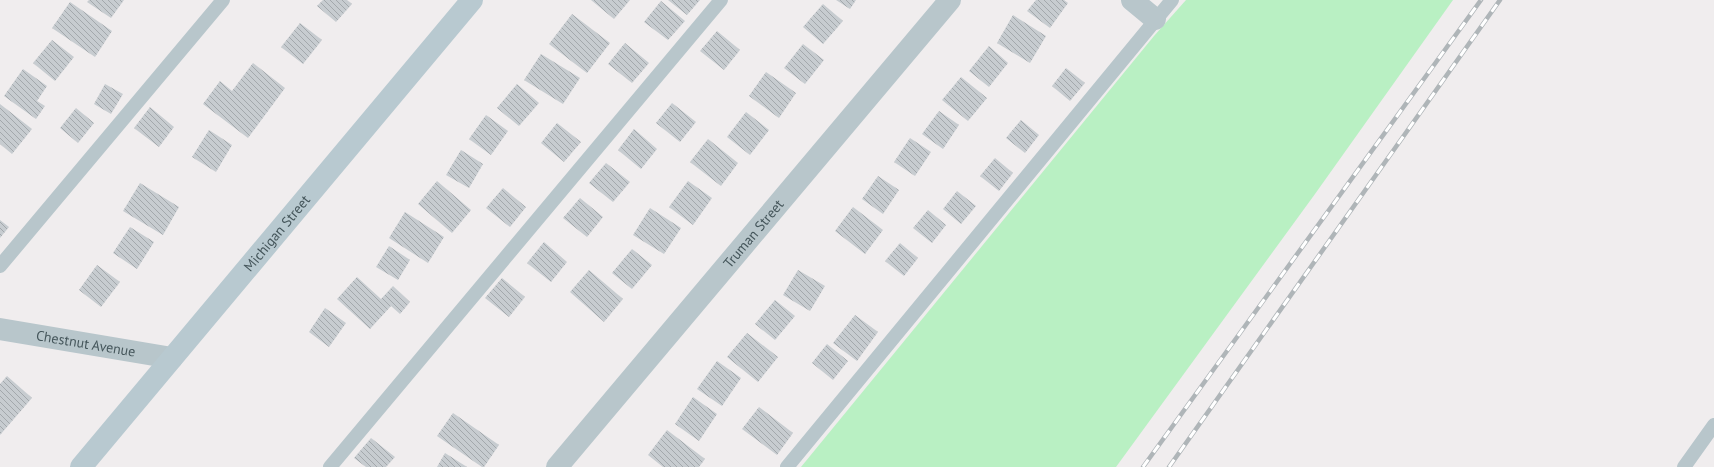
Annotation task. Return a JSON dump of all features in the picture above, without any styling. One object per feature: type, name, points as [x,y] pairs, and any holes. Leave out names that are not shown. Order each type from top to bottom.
[{"type":"main road","name":"Michigan Street","points":[[81,467],[472,0]]},
{"type":"street","name":"Truman Street","points":[[557,467],[950,0]]},
{"type":"street","points":[[1132,0],[1155,19]]},
{"type":"street","name":"Chestnut Avenue","points":[[0,329],[172,358]]},
{"type":"lane","points":[[0,266],[223,0]]},
{"type":"lane","points":[[330,467],[721,0]]},
{"type":"lane","points":[[787,467],[1172,0]]},
{"type":"lane","points":[[1684,467],[1714,426]]},
{"type":"green space","points":[[1186,0],[1453,0],[1315,194],[1116,467],[801,467],[1154,36]]},
{"type":"building","points":[[89,0],[124,0],[111,18],[87,2]]},
{"type":"building","points":[[323,0],[347,0],[352,4],[336,22],[317,6]]},
{"type":"building","points":[[591,0],[630,0],[614,19]]},
{"type":"building","points":[[668,0],[700,0],[687,15]]},
{"type":"building","points":[[836,0],[856,0],[850,9]]},
{"type":"building","points":[[1036,0],[1064,0],[1068,3],[1050,28],[1027,11]]},
{"type":"building","points":[[661,1],[685,21],[668,40],[644,22]]},
{"type":"building","points":[[70,2],[112,31],[95,57],[52,28]]},
{"type":"building","points":[[823,4],[843,21],[823,44],[803,27]]},
{"type":"building","points":[[572,14],[610,43],[587,73],[549,44]]},
{"type":"building","points":[[1013,15],[1046,36],[1030,63],[997,43]]},
{"type":"building","points":[[300,23],[322,40],[303,64],[281,47]]},
{"type":"building","points":[[717,31],[740,50],[724,70],[700,51]]},
{"type":"building","points":[[52,40],[74,57],[55,81],[33,63]]},
{"type":"building","points":[[625,43],[649,63],[632,83],[608,64]]},
{"type":"building","points":[[803,44],[824,60],[805,84],[784,68]]},
{"type":"building","points":[[989,46],[1008,63],[989,87],[969,71]]},
{"type":"building","points":[[541,54],[580,78],[563,104],[524,80]]},
{"type":"building","points":[[253,63],[285,88],[248,138],[203,104],[220,81],[232,91]]},
{"type":"building","points":[[1066,68],[1085,83],[1070,101],[1052,86]]},
{"type":"building","points":[[23,69],[47,86],[37,101],[45,106],[36,119],[4,96]]},
{"type":"building","points":[[766,72],[796,93],[779,118],[749,96]]},
{"type":"building","points":[[961,77],[987,98],[968,121],[942,100]]},
{"type":"building","points":[[105,84],[123,94],[111,114],[94,104]]},
{"type":"building","points":[[517,84],[539,103],[519,126],[497,108]]},
{"type":"building","points":[[672,103],[696,122],[680,142],[656,123]]},
{"type":"building","points":[[0,104],[32,129],[12,154],[0,144]]},
{"type":"building","points":[[150,107],[174,127],[159,147],[134,128]]},
{"type":"building","points":[[76,108],[94,123],[78,143],[60,128]]},
{"type":"building","points":[[939,111],[959,125],[943,149],[922,134]]},
{"type":"building","points":[[746,112],[769,130],[750,155],[727,137]]},
{"type":"building","points":[[486,115],[508,131],[491,155],[469,139]]},
{"type":"building","points":[[1021,120],[1039,135],[1025,153],[1006,138]]},
{"type":"building","points":[[557,123],[581,142],[564,162],[541,143]]},
{"type":"building","points":[[634,129],[657,149],[641,169],[618,150]]},
{"type":"building","points":[[209,130],[232,145],[216,172],[192,157]]},
{"type":"building","points":[[910,138],[931,152],[915,176],[894,162]]},
{"type":"building","points":[[708,139],[738,163],[721,186],[690,162]]},
{"type":"building","points":[[461,150],[483,164],[469,188],[446,175]]},
{"type":"building","points":[[995,158],[1013,173],[999,191],[980,176]]},
{"type":"building","points":[[606,163],[630,182],[613,202],[589,183]]},
{"type":"building","points":[[878,176],[899,190],[883,214],[862,199]]},
{"type":"building","points":[[437,181],[471,210],[452,233],[418,204]]},
{"type":"building","points":[[688,181],[712,198],[693,225],[669,207]]},
{"type":"building","points":[[140,183],[179,207],[163,235],[123,211]]},
{"type":"building","points":[[503,188],[526,207],[510,227],[486,208]]},
{"type":"building","points":[[957,191],[976,206],[961,224],[943,209]]},
{"type":"building","points":[[580,198],[603,217],[587,237],[563,218]]},
{"type":"building","points":[[853,207],[883,230],[865,254],[835,231]]},
{"type":"building","points":[[650,208],[681,228],[664,254],[633,235]]},
{"type":"building","points":[[928,210],[946,225],[932,243],[913,228]]},
{"type":"building","points":[[405,212],[444,237],[428,263],[389,238]]},
{"type":"building","points":[[0,220],[9,227],[0,238]]},
{"type":"building","points":[[130,227],[154,242],[137,269],[113,253]]},
{"type":"building","points":[[544,242],[567,262],[551,282],[527,263]]},
{"type":"building","points":[[900,243],[918,258],[904,276],[885,261]]},
{"type":"building","points":[[389,246],[410,260],[398,280],[376,267]]},
{"type":"building","points":[[632,249],[652,265],[632,289],[612,273]]},
{"type":"building","points":[[97,265],[120,282],[101,307],[79,290]]},
{"type":"building","points":[[589,270],[623,299],[604,322],[570,292]]},
{"type":"building","points":[[798,270],[825,286],[810,311],[783,295]]},
{"type":"building","points":[[357,277],[381,299],[393,286],[410,302],[400,314],[391,306],[370,329],[337,299]]},
{"type":"building","points":[[502,278],[525,297],[509,317],[485,298]]},
{"type":"building","points":[[775,300],[795,316],[775,340],[755,324]]},
{"type":"building","points":[[325,308],[346,323],[329,347],[309,332]]},
{"type":"building","points":[[855,315],[878,332],[857,361],[833,343]]},
{"type":"building","points":[[747,333],[778,357],[758,382],[727,357]]},
{"type":"building","points":[[827,344],[848,361],[833,380],[812,363]]},
{"type":"building","points":[[717,361],[741,378],[722,406],[697,389]]},
{"type":"building","points":[[7,376],[32,398],[0,435],[0,384]]},
{"type":"building","points":[[693,397],[717,414],[699,441],[675,424]]},
{"type":"building","points":[[759,407],[793,433],[777,455],[742,429]]},
{"type":"building","points":[[453,413],[499,445],[484,467],[437,436]]},
{"type":"building","points":[[667,430],[705,459],[699,467],[663,467],[648,455]]},
{"type":"building","points":[[371,438],[395,457],[386,467],[366,467],[354,458]]},
{"type":"building","points":[[445,453],[467,467],[437,467]]},
{"type":"railway","points":[[1143,467],[1481,0]]},
{"type":"railway","points":[[1169,467],[1500,0]]}]
